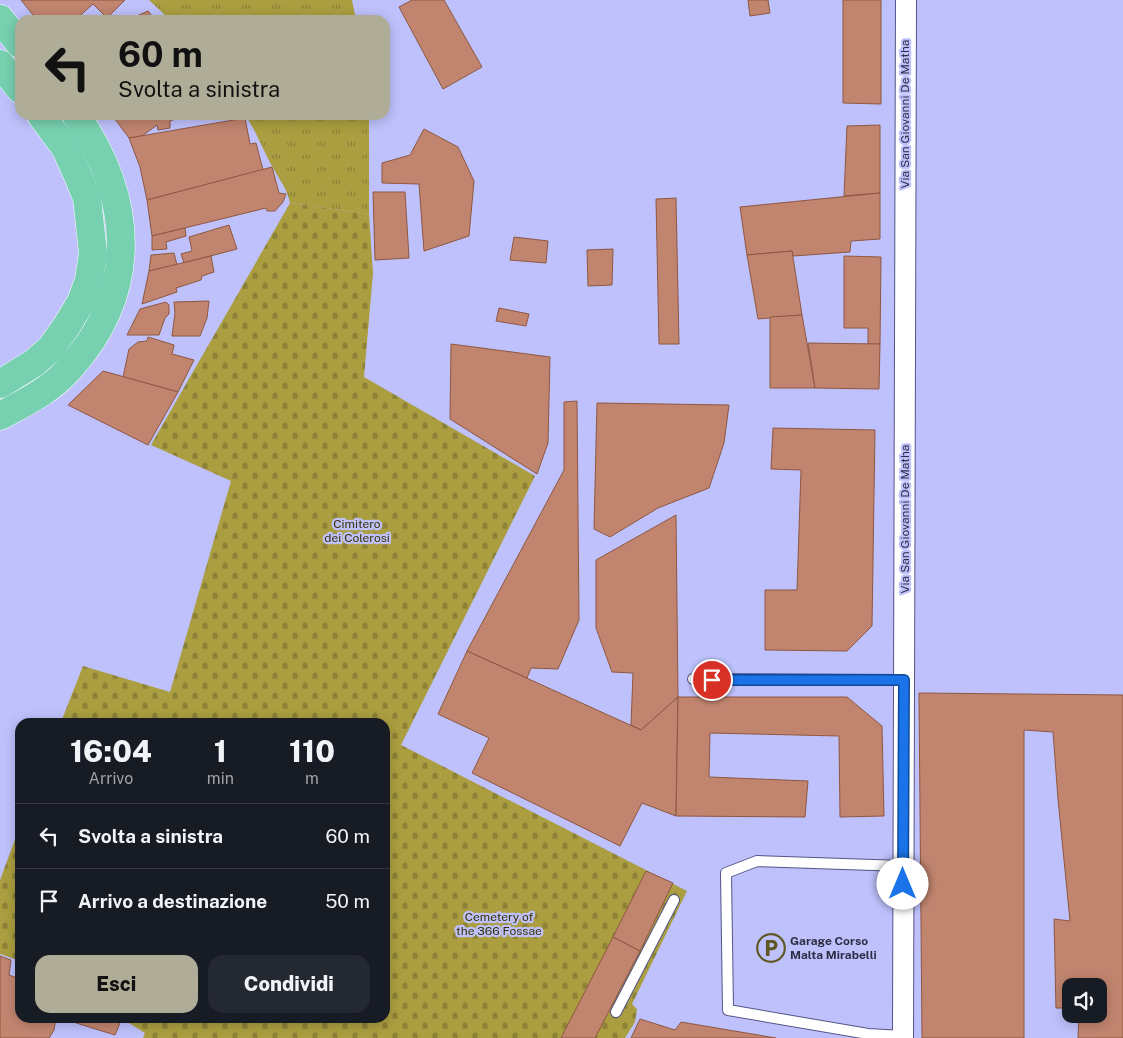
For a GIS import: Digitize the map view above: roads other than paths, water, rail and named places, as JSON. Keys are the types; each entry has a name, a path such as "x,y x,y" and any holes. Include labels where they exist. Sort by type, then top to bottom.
{"main road":[{"path":"0,19 15,38"},
{"path":"0,64 15,83"},
{"path":"0,384 34,363 51,348 81,302 91,271 93,253 87,198 66,150 44,120"},
{"path":"0,416 47,388 69,370 107,314 117,285 121,246 120,222 115,192 90,134 80,120"}],"street":[{"name":"Via San Giovanni De Matha","path":"903,1037 906,0"}],"lane":[{"path":"692,680 904,680"},
{"path":"903,866 757,862 726,873 728,1010 868,1034 903,1037"},
{"path":"616,1012 674,900"}],"place":[{"name":"Garage Corso Malta Mirabelli","path":"771,948"}],"park label":[{"name":"Cimitero dei Colerosi","path":"357,531"},
{"name":"Cemetery of the 366 Fossae","path":"499,924"}]}
